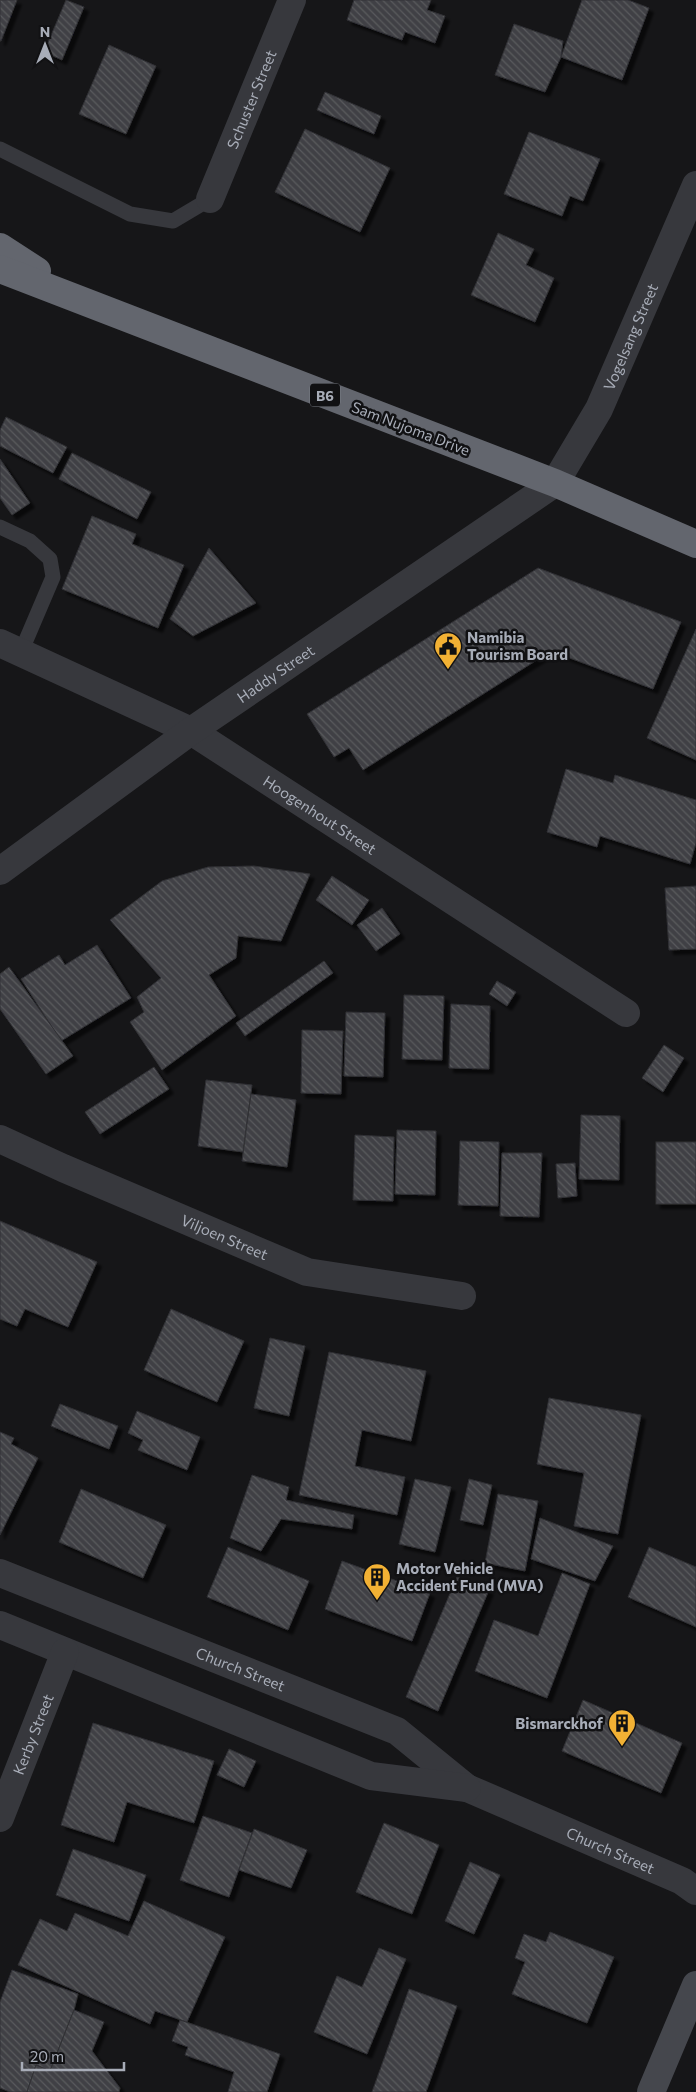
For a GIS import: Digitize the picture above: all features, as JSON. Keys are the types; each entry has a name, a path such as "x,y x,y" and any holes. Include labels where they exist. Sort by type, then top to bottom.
{"highway":[{"name":"Sam Nujoma Drive","path":"0,247 94,307"},
{"name":"Sam Nujoma Drive","path":"0,269 94,307 555,483 696,544"}],"street":[{"name":"Schuster Street","path":"210,198 292,0"},
{"name":"Vogelsang Street","path":"555,483 599,409 696,185"},
{"name":"Haddy Street","path":"0,871 191,731 555,483"},
{"name":"Hoogenhout Street","path":"10,648 191,731 626,1013"},
{"name":"Viljoen Street","path":"0,1139 63,1168 307,1272 462,1296"},
{"name":"Church Street","path":"0,1573 397,1731 468,1788 682,1881 696,1891"},
{"name":"Church Street","path":"0,1624 371,1776 468,1788"},
{"name":"Kerby Street","path":"0,1818 66,1652"},
{"path":"651,2092 696,1985"}],"lane":[{"path":"0,149 130,214 173,221 210,198"},
{"path":"0,527 30,541 50,558 53,577 10,648"}],"building":[{"path":"0,0 17,0 1,41 0,41"},
{"path":"66,0 84,7 62,60 44,52"},
{"path":"354,0 431,0 427,10 445,16 435,43 405,32 402,40 347,20"},
{"path":"582,0 628,0 649,8 622,80 561,57"},
{"path":"514,24 563,41 561,57 545,92 495,75"},
{"path":"109,45 156,66 126,134 79,114"},
{"path":"325,92 381,116 374,134 317,110"},
{"path":"305,129 390,168 360,232 275,192"},
{"path":"529,132 600,159 583,201 570,196 562,216 504,194"},
{"path":"498,233 534,249 526,265 554,278 535,322 471,295"},
{"path":"6,417 67,447 53,473 0,446 0,430"},
{"path":"72,453 151,492 137,519 59,479"},
{"path":"0,459 30,503 12,515 0,498"},
{"path":"92,516 136,534 132,544 184,565 158,628 62,589"},
{"path":"209,548 256,603 193,636 170,619"},
{"name":"Namibia Tourism Board","path":"538,568 681,622 653,689 551,651 363,770 349,748 334,757 307,714"},
{"path":"696,629 696,760 647,738"},
{"path":"566,769 613,783 615,775 696,800 696,843 690,864 600,836 597,847 547,832"},
{"path":"254,866 310,874 281,941 238,936 236,958 209,975 236,1016 162,1070 130,1022 144,1012 137,997 161,978 110,920 162,881 208,867"},
{"path":"332,876 369,900 352,925 316,900"},
{"path":"696,886 696,949 669,950 665,888"},
{"path":"382,908 400,934 376,951 357,925"},
{"path":"97,945 131,998 61,1041 21,979 59,955 65,965"},
{"path":"324,961 333,973 245,1036 236,1023"},
{"path":"9,967 73,1056 46,1074 0,1009 0,974"},
{"path":"497,981 516,992 507,1006 489,994"},
{"path":"404,995 444,996 442,1060 402,1059"},
{"path":"451,1004 490,1006 489,1069 449,1068"},
{"path":"346,1012 385,1013 383,1077 344,1076"},
{"path":"302,1030 343,1031 341,1094 301,1093"},
{"path":"664,1045 684,1058 663,1092 642,1078"},
{"path":"154,1067 169,1089 100,1134 85,1112"},
{"path":"206,1080 252,1085 243,1152 198,1146"},
{"path":"251,1094 296,1100 287,1167 242,1161"},
{"path":"581,1115 620,1116 619,1180 579,1179"},
{"path":"397,1130 436,1131 435,1195 395,1194"},
{"path":"355,1135 394,1137 393,1201 353,1200"},
{"path":"460,1141 499,1142 498,1206 458,1205"},
{"path":"656,1142 696,1142 696,1204 656,1204"},
{"path":"502,1153 542,1153 539,1217 500,1216"},
{"path":"575,1163 577,1196 558,1198 556,1164"},
{"path":"0,1221 97,1262 68,1327 25,1309 17,1326 0,1319"},
{"path":"171,1309 244,1341 217,1402 144,1370"},
{"path":"270,1338 305,1346 289,1416 254,1408"},
{"path":"329,1352 426,1371 411,1441 362,1430 355,1466 405,1477 397,1515 299,1495"},
{"path":"549,1398 641,1415 618,1534 574,1526 584,1473 537,1464"},
{"path":"60,1404 118,1426 109,1449 51,1426"},
{"path":"137,1411 200,1437 187,1470 138,1450 143,1440 128,1433"},
{"path":"0,1432 14,1438 11,1444 38,1458 0,1535"},
{"path":"252,1475 289,1487 286,1500 354,1515 352,1529 281,1519 261,1551 230,1538"},
{"path":"415,1479 451,1487 435,1552 399,1544"},
{"path":"469,1479 492,1485 483,1525 460,1520"},
{"path":"81,1489 166,1525 143,1578 59,1542"},
{"path":"498,1494 538,1501 525,1571 485,1563"},
{"path":"540,1518 613,1546 595,1581 531,1559"},
{"path":"228,1547 309,1581 288,1630 207,1597"},
{"path":"649,1547 696,1567 696,1627 628,1597"},
{"name":"Motor Vehicle Accident Fund (MVA)","path":"342,1561 430,1593 412,1641 325,1609"},
{"path":"562,1573 590,1584 547,1698 475,1671 494,1620 538,1636"},
{"path":"457,1577 489,1590 438,1711 406,1697"},
{"name":"Bismarckhof","path":"583,1700 682,1743 661,1793 562,1751"},
{"path":"93,1723 214,1761 194,1823 127,1802 114,1842 61,1825"},
{"path":"229,1749 256,1761 244,1787 217,1775"},
{"path":"203,1816 252,1833 229,1897 180,1880"},
{"path":"384,1823 439,1845 412,1914 356,1892"},
{"path":"254,1829 307,1850 291,1888 239,1870"},
{"path":"73,1849 146,1875 129,1921 56,1895"},
{"path":"470,1862 500,1875 474,1934 445,1921"},
{"path":"144,1901 225,1937 187,2022 155,2011 150,2024 18,1965 40,1919 67,1931 75,1913 128,1936"},
{"path":"550,1932 614,1957 587,2023 512,1994 525,1962 515,1958 524,1934 546,1942"},
{"path":"379,1948 406,1959 367,2054 314,2032 337,1976 362,1987"},
{"path":"12,1970 78,1994 74,2010 50,2071 36,2065 27,2092 10,2092 0,2088 0,2002"},
{"path":"409,1989 457,2006 426,2092 372,2092"},
{"path":"74,2010 104,2022 92,2051 120,2088 119,2092 27,2092 36,2065 50,2071"},
{"path":"180,2020 280,2054 267,2092 228,2092 234,2072 185,2055 188,2047 172,2041"}],"place":[{"name":"Namibia Tourism Board","path":"448,670"},
{"name":"Motor Vehicle Accident Fund (MVA)","path":"377,1601"},
{"name":"Bismarckhof","path":"622,1747"}]}
